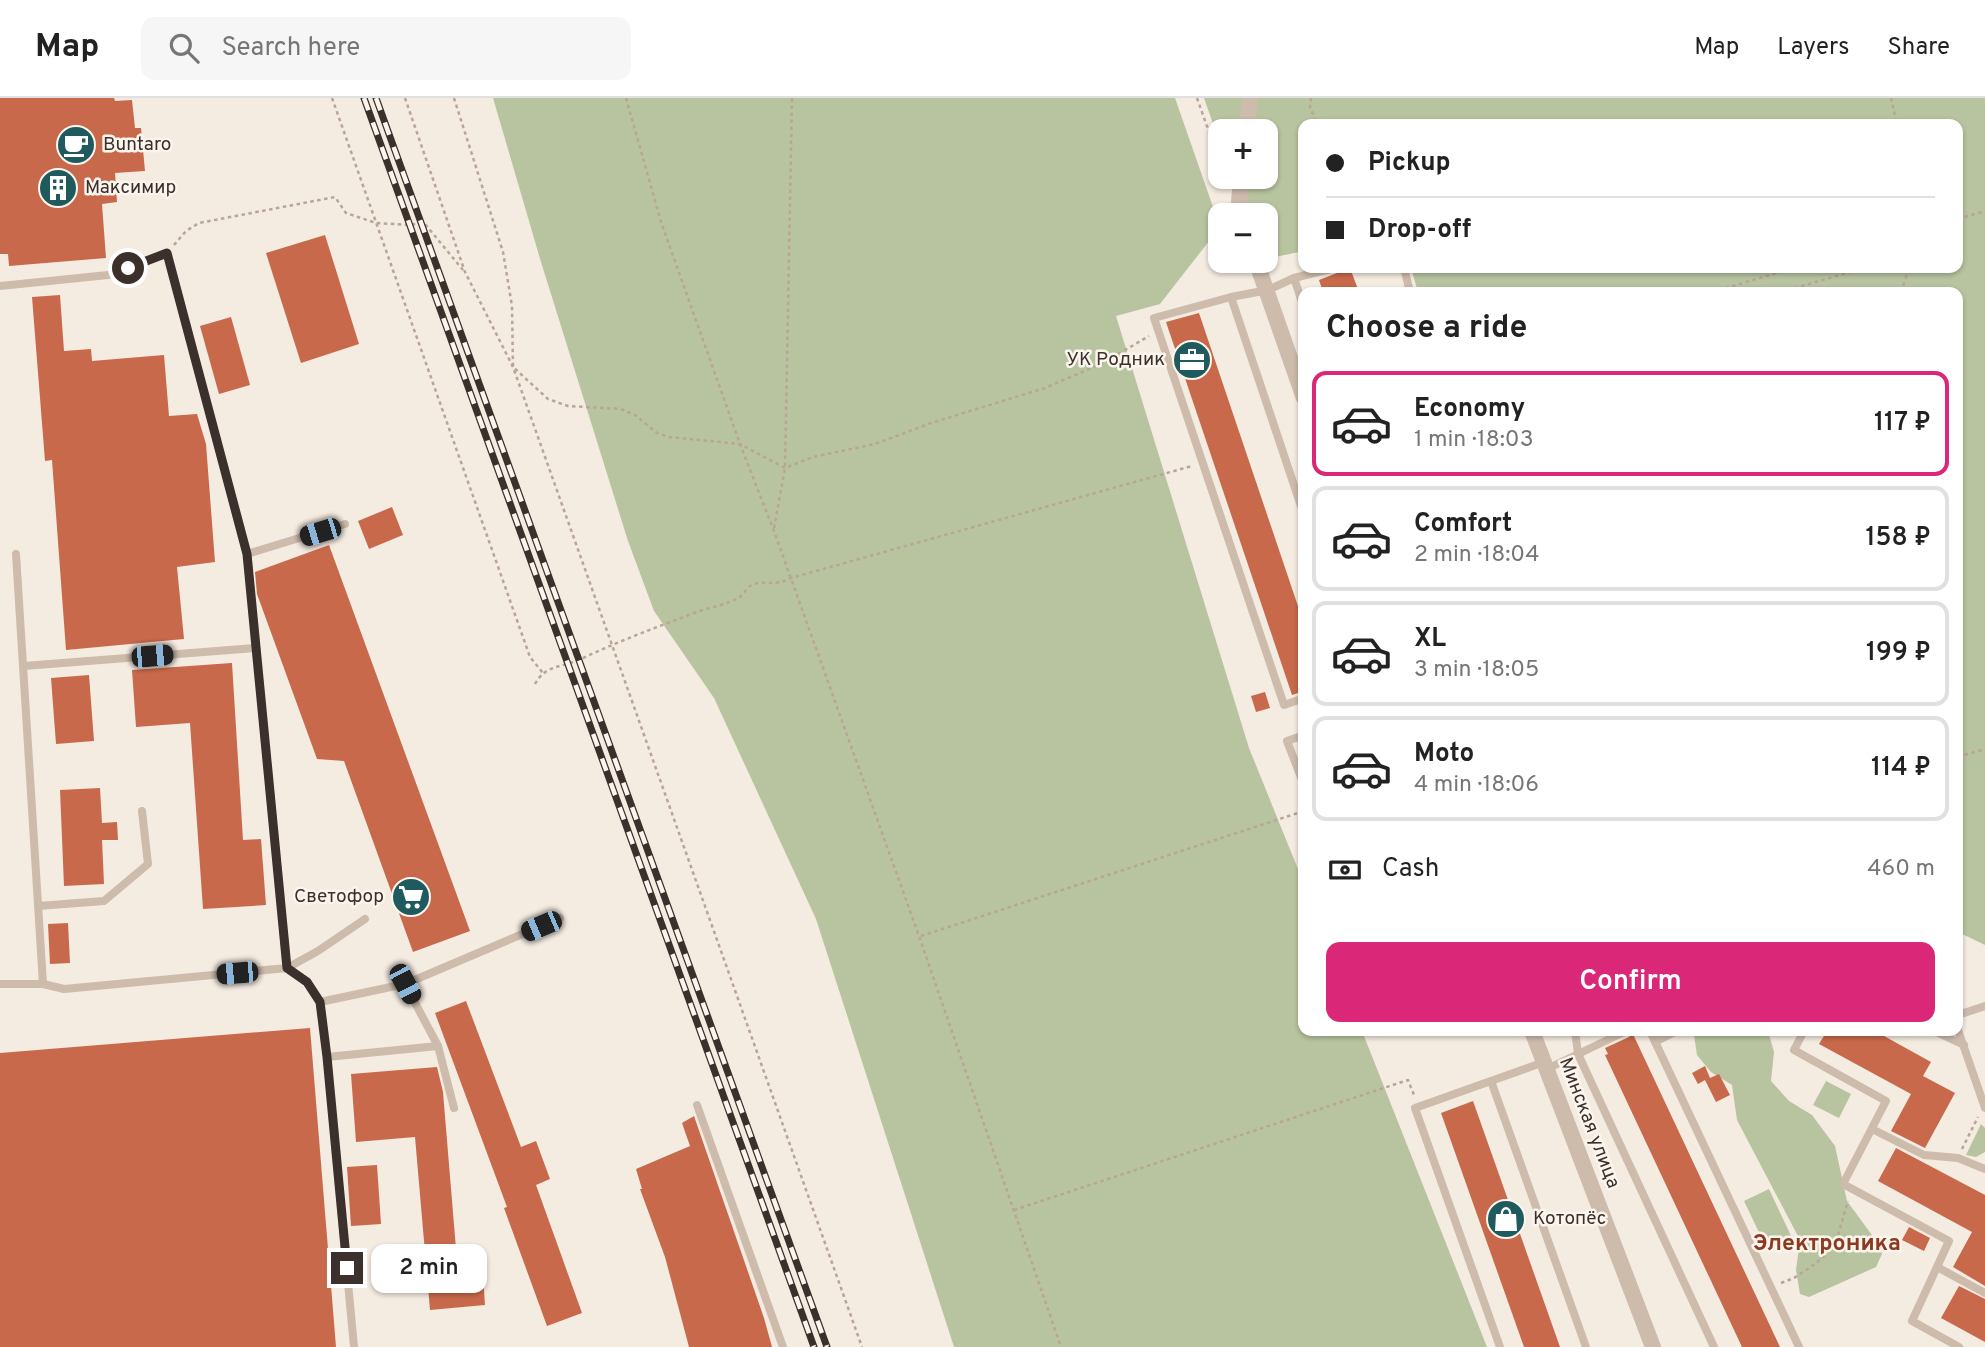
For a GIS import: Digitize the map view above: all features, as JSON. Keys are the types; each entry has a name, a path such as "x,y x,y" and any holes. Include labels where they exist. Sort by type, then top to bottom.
{"street":[{"path":"1247,119 1250,98"},
{"path":"1261,273 1298,380"},
{"name":"Минская улица","path":"1534,1036 1653,1347"}],"lane":[{"path":"0,286 108,275 167,253 247,554 287,968 307,982 320,1002 354,1347"},
{"path":"1298,700 1284,705 1154,318 1268,290 1294,278 1314,273"},
{"path":"1294,278 1298,290"},
{"path":"1231,297 1298,497"},
{"path":"247,554 345,524"},
{"path":"16,554 43,984"},
{"path":"24,666 255,648"},
{"path":"1298,737 1287,741 1298,769"},
{"path":"38,906 104,901 148,864 142,811"},
{"path":"320,1002 405,984 560,918"},
{"path":"0,985 43,984 64,989 287,968 365,919"},
{"path":"405,984 438,1046 454,1108"},
{"path":"1963,1013 1985,1006"},
{"path":"1576,1036 1578,1054 1714,1347"},
{"path":"1500,1347 1415,1108 1578,1054 1616,1036"},
{"path":"1653,1036 1799,1347"},
{"path":"1656,1042 1667,1036"},
{"path":"1801,1036 1794,1050 1886,1101 1843,1184 1949,1241 1912,1321 1959,1347"},
{"path":"1945,1036 1964,1045"},
{"path":"1960,1036 1984,1104"},
{"path":"327,1057 438,1046"},
{"path":"1491,1081 1586,1347"},
{"path":"697,1105 783,1347"},
{"path":"1872,1129 1924,1155 1958,1158 1985,1169"},
{"path":"1937,1267 1985,1293"}],"path":[{"path":"332,98 530,657 543,673"},
{"path":"405,98 465,272 513,367 862,1347"},
{"path":"454,98 503,251 512,306 513,367 548,399 568,406 621,409 635,415 657,433 669,437 740,444 785,468 813,457 875,444 931,423 1045,388 1103,363 1159,331"},
{"path":"626,98 661,222 919,936 1061,1347"},
{"path":"774,531 785,468 792,98"},
{"path":"1197,98 1208,129"},
{"path":"1311,98 1310,107 1315,119"},
{"path":"1891,98 1897,119"},
{"path":"167,253 186,231 199,223 335,197 346,213 376,223 425,224 465,272"},
{"path":"1963,218 1985,211"},
{"path":"1729,287 1777,273"},
{"path":"1798,287 1847,273"},
{"path":"535,684 547,669 568,665 611,645 737,598 755,584 779,584 791,578 1203,463"},
{"path":"1963,756 1985,749"},
{"path":"919,936 1298,813"},
{"path":"1014,1210 1408,1080 1418,1107"},
{"path":"1958,1158 1984,1104"},
{"path":"1771,1289 1812,1266 1836,1242 1848,1202 1843,1184"}],"green space":[{"path":"493,98 1175,98 1212,203 1208,203 1208,242 1160,304 1116,316 1249,748 1298,869 1298,1036 1364,1036 1487,1347 954,1347 816,919 714,698 654,611 628,541"},
{"path":"1204,98 1985,98 1985,945 1963,934 1963,287 1417,287 1412,273 1963,273 1963,119 1298,119 1298,252 1278,256 1278,203 1241,203 1235,189 1278,189 1278,119 1211,119"},
{"path":"1694,1036 1769,1036 1774,1052 1771,1081 1789,1101 1812,1115 1835,1146 1847,1201 1877,1242 1882,1254 1876,1267 1809,1297 1800,1294 1796,1270 1800,1240 1737,1120 1732,1085 1711,1072 1697,1055"},
{"path":"1826,1081 1851,1094 1839,1118 1813,1105"},
{"path":"1981,1124 1985,1128 1985,1152 1976,1157 1966,1155"},
{"path":"1769,1189 1792,1238 1767,1249 1744,1201"}],"building":[{"name":"Максимир","path":"0,98 132,100 135,128 141,128 145,171 115,173 117,202 102,204 106,258 9,266 8,254 0,254"},
{"path":"325,235 359,344 301,363 266,253"},
{"path":"1337,273 1352,273 1357,287 1321,287 1319,280"},
{"path":"60,295 64,351 91,349 92,361 164,355 169,416 197,414 206,444 215,562 177,567 184,639 66,650 52,460 45,461 32,297"},
{"path":"1199,313 1298,606 1298,693 1292,695 1166,322"},
{"path":"231,317 250,385 219,394 200,326"},
{"path":"392,507 403,535 369,549 358,521"},
{"path":"329,545 470,931 413,952 344,761 317,759 257,594 255,572"},
{"path":"232,663 243,840 261,839 266,905 203,909 190,723 136,727 132,670"},
{"path":"89,675 94,741 56,744 51,678"},
{"path":"1265,692 1270,708 1256,712 1251,696"},
{"path":"100,788 102,823 117,822 118,840 102,840 104,884 64,886 60,790"},
{"path":"68,923 70,963 50,964 48,924"},
{"path":"466,1001 521,1147 536,1141 550,1179 536,1185 582,1313 547,1326 504,1208 507,1207 435,1013"},
{"path":"310,1028 336,1347 0,1347 0,1053"},
{"path":"1634,1036 1780,1347 1742,1347 1605,1055 1608,1054 1605,1048"},
{"path":"1824,1036 1884,1036 1931,1062 1923,1076 1955,1093 1925,1148 1891,1131 1911,1094 1819,1044"},
{"path":"1705,1066 1710,1078 1719,1074 1730,1095 1716,1102 1705,1080 1698,1084 1692,1073"},
{"path":"437,1067 443,1092 456,1249 481,1247 485,1305 430,1310 415,1137 356,1142 351,1074"},
{"path":"1473,1101 1560,1347 1524,1347 1441,1113"},
{"path":"694,1116 772,1347 689,1347 665,1257 640,1189 636,1169 690,1146 682,1123"},
{"path":"1896,1148 1985,1195 1985,1286 1953,1267 1972,1232 1878,1181"},
{"path":"377,1165 381,1224 351,1226 347,1167"},
{"path":"1909,1227 1930,1238 1924,1251 1902,1240"},
{"path":"1959,1286 1985,1299 1985,1342 1941,1318"}],"railway":[{"path":"364,98 814,1347"},
{"path":"376,98 827,1347"}],"place":[{"name":"Buntaro","path":"76,145"},
{"name":"Максимир","path":"58,188"},
{"name":"УК Родник","path":"1192,360"},
{"name":"Светофор","path":"411,897"},
{"name":"Котопёс","path":"1506,1219"}],"district":[{"name":"Электроника","path":"1827,1244"}],"route":[{"path":"128,268 167,253 247,554 287,968 307,982 320,1002 347,1268"}]}
